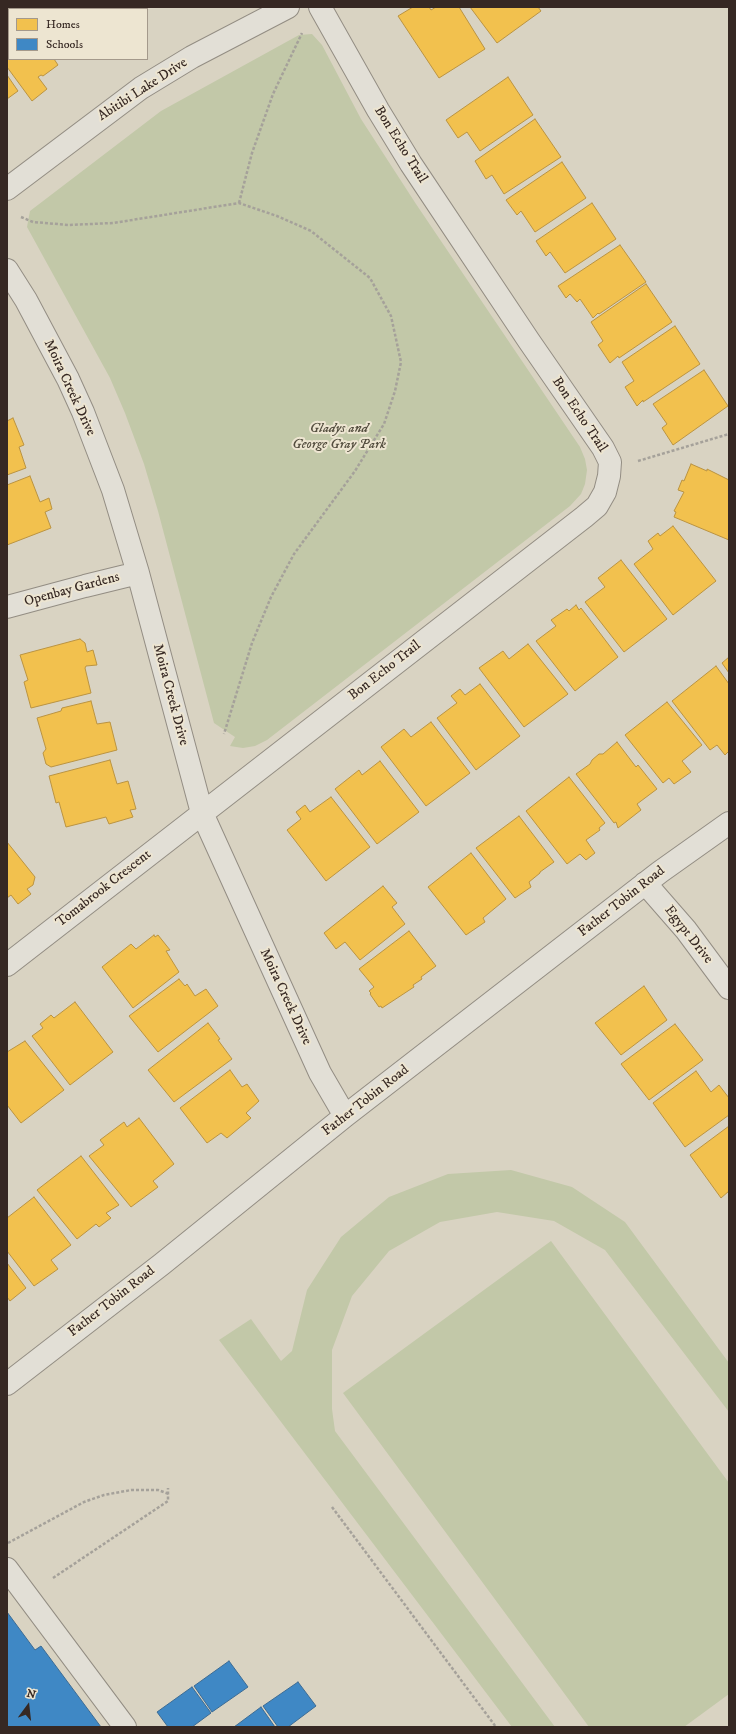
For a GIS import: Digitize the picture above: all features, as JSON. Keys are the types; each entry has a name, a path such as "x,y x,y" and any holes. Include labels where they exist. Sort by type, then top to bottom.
{"street":[{"name":"Abitibi Lake Drive","path":"7,189 141,88 192,57 288,7"},
{"name":"Bon Echo Trail","path":"202,813 584,517 597,506 605,492 609,476 610,462 603,448 411,164 378,110 320,7"},
{"name":"Moira Creek Drive","path":"7,270 26,300 83,412 113,490 138,573 202,813 320,1073 345,1116"},
{"name":"Openbay Gardens","path":"7,607 138,573"},
{"name":"Tomabrook Crescent","path":"7,965 202,813"},
{"name":"Father Tobin Road","path":"7,1384 169,1259 345,1116 645,883 729,823"},
{"name":"Egypt Drive","path":"645,883 686,930 729,988"},
{"path":"7,1569 124,1727"}],"path":[{"path":"239,203 252,154 273,94 302,33"},
{"path":"21,217 33,222 69,225 113,223 239,203 277,216 311,231 370,278 391,316 401,362 395,391 384,424 355,471 294,554 271,597 252,643 224,734"},
{"path":"638,461 729,434"},
{"path":"53,1578 154,1512 168,1501 168,1488"},
{"path":"7,1543 84,1502 104,1495 131,1490 158,1490 169,1494"},
{"path":"332,1507 496,1727"}],"green space":[{"name":"Gladys and George Gray Park","path":"312,34 322,45 361,119 416,204 580,447 585,459 587,470 585,484 581,494 570,506 267,740 255,746 243,748 230,746 235,737 214,723 158,511 144,464 125,413 110,378 27,227 30,211 161,111 299,35"},
{"path":"511,1170 572,1187 625,1222 729,1363 729,1412 605,1250 554,1221 497,1212 440,1222 389,1251 352,1296 332,1350 332,1409 335,1431 555,1727 512,1727 219,1340 251,1319 281,1361 292,1351 307,1290 341,1237 389,1197 448,1174"},
{"path":"551,1241 729,1483 729,1694 684,1727 589,1727 343,1393"}],"building: Homes":[{"path":"29,7 96,8 30,8"},
{"path":"106,7 149,7 147,8"},
{"path":"413,7 429,7 431,10 436,7 459,7 485,49 439,78 398,16"},
{"path":"470,7 538,7 541,11 497,43"},
{"path":"8,23 8,60 55,60 58,65 43,76 41,75 38,77 47,89 32,101 7,67"},
{"path":"7,75 18,91 7,99"},
{"path":"508,77 533,115 480,151 467,132 458,138 446,120"},
{"path":"535,119 561,157 504,194 492,175 486,179 475,161"},
{"path":"562,162 586,198 535,232 521,211 517,215 506,200"},
{"path":"592,203 616,239 565,273 550,252 546,256 536,241"},
{"path":"620,245 646,282 599,314 598,313 593,318 580,299 577,302 570,294 566,298 558,286"},
{"path":"646,284 672,322 619,358 618,356 610,363 598,345 603,341 591,322"},
{"path":"675,326 700,364 643,402 643,400 637,406 625,387 634,381 622,362"},
{"path":"704,370 728,406 673,445 662,428 667,424 653,404"},
{"path":"13,418 24,445 19,447 26,468 7,475 7,421"},
{"path":"691,464 707,471 707,469 729,480 729,540 674,517 676,512 674,511 684,492 678,490 682,480 684,481"},
{"path":"30,476 40,502 49,498 52,509 45,512 51,528 7,545 7,485"},
{"path":"673,526 716,581 673,615 634,564 653,549 648,541 658,533 660,536"},
{"path":"621,560 667,619 624,652 585,602 605,587 598,578"},
{"path":"576,605 579,610 581,608 618,657 575,691 536,641 556,626 551,620 567,609 569,611"},
{"path":"80,639 85,643 87,652 93,650 97,665 86,666 85,668 91,693 31,708 24,682 28,680 20,655"},
{"path":"528,644 568,694 524,727 479,668 503,651 509,659"},
{"path":"729,657 729,673 722,663"},
{"path":"716,666 729,684 729,751 725,755 717,745 710,750 672,701"},
{"path":"480,684 520,736 476,770 437,718 457,703 451,696 460,689 465,695"},
{"path":"91,701 97,724 110,722 117,750 51,767 46,764 43,753 46,749 37,718 61,711 62,708"},
{"path":"667,702 702,745 682,761 691,772 674,784 669,778 663,783 625,735"},
{"path":"431,722 470,773 426,806 381,747 404,729 411,737"},
{"path":"617,742 636,767 638,765 657,789 637,804 641,810 618,828 616,822 614,823 576,774 590,764 599,754 603,754"},
{"path":"110,760 117,784 128,781 136,809 130,810 133,817 109,824 106,817 66,827 59,802 56,803 49,776"},
{"path":"380,761 419,812 377,844 335,789 359,770 362,775"},
{"path":"569,777 605,823 599,828 600,830 586,840 595,853 586,860 580,854 567,864 526,811"},
{"path":"331,797 370,847 326,881 287,830 301,819 296,812 305,805 310,812"},
{"path":"519,816 554,862 529,882 531,887 515,898 476,848"},
{"path":"7,842 35,877 33,885 27,889 31,894 18,904 11,895 7,898"},
{"path":"471,853 506,899 483,918 485,922 466,935 428,887"},
{"path":"383,886 397,903 392,907 405,924 360,960 345,942 336,949 324,933"},
{"path":"409,931 436,966 421,977 422,979 413,985 414,987 382,1008 381,1006 379,1007 369,991 374,987 359,969"},
{"path":"154,935 155,937 158,935 170,950 166,951 179,972 133,1008 102,967 131,944 136,949"},
{"path":"179,979 185,986 187,984 195,996 206,989 218,1006 158,1052 129,1016"},
{"path":"644,986 667,1020 621,1055 595,1023"},
{"path":"75,1002 113,1052 70,1085 32,1036 43,1028 40,1024 51,1015 54,1018"},
{"path":"208,1023 232,1059 174,1102 148,1070"},
{"path":"675,1024 703,1060 649,1100 621,1064"},
{"path":"25,1041 64,1090 21,1123 7,1105 7,1052"},
{"path":"230,1070 242,1087 247,1084 259,1101 246,1113 251,1118 227,1138 221,1133 207,1143 180,1108"},
{"path":"696,1071 711,1092 719,1085 729,1098 729,1115 685,1147 653,1103"},
{"path":"139,1118 174,1164 153,1181 158,1187 131,1207 89,1156 104,1145 100,1140 124,1122 127,1127"},
{"path":"729,1126 729,1191 721,1198 690,1155"},
{"path":"81,1156 119,1205 106,1213 111,1218 99,1227 96,1224 77,1239 37,1190"},
{"path":"34,1197 71,1245 51,1260 58,1269 34,1286 7,1251 7,1218"},
{"path":"7,1263 26,1288 10,1301 7,1297"}],"building: Schools":[{"path":"7,1612 35,1650 41,1646 101,1727 7,1727"},
{"path":"229,1661 248,1687 212,1712 194,1686"},
{"path":"298,1682 316,1706 288,1727 278,1727 263,1706"},
{"path":"192,1687 211,1713 192,1727 168,1727 157,1712"},
{"path":"261,1707 275,1727 234,1727"}]}
